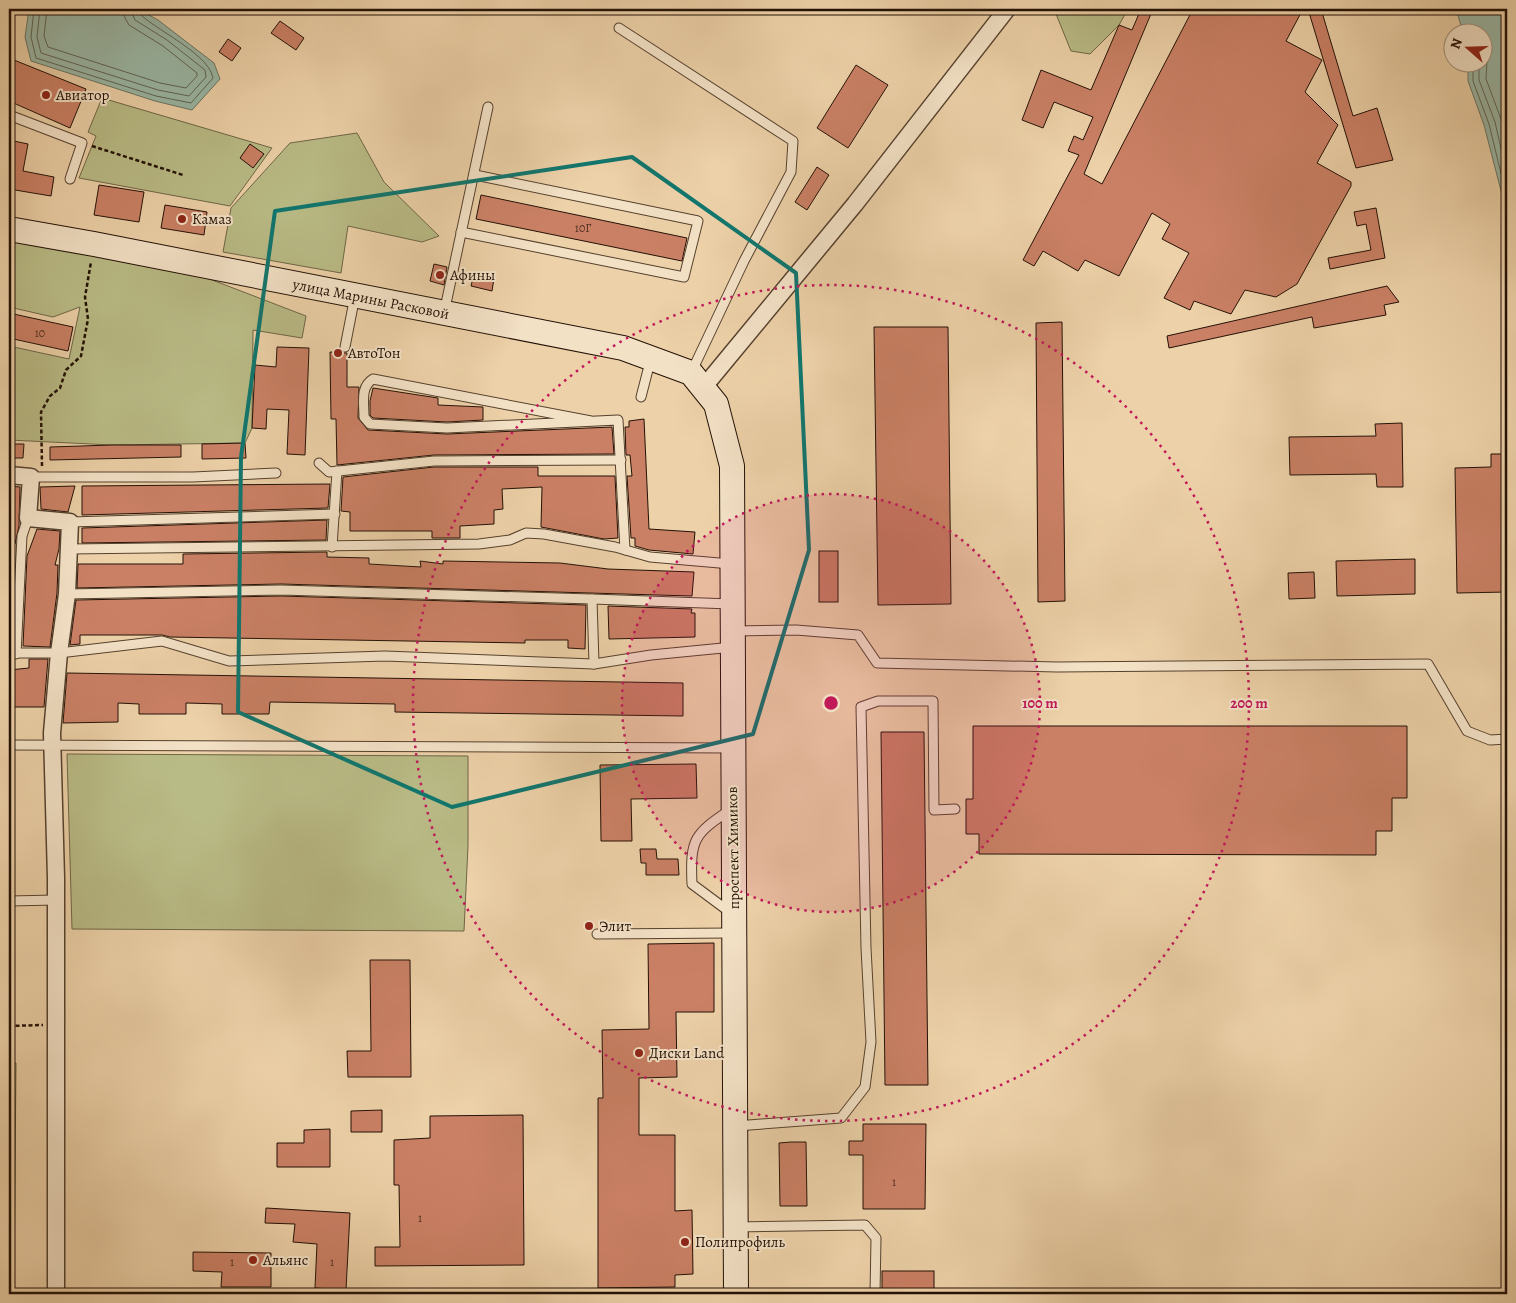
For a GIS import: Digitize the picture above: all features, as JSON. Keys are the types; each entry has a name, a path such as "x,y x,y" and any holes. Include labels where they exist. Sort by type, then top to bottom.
{"main road":[{"name":"улица Марины Расковой","path":"9,229 623,348 651,358 703,388"},
{"name":"проспект Химиков","path":"703,388 732,466 732,808 736,1294"}],"street":[{"path":"703,388 855,204 1008,9"},
{"path":"9,475 36,478 28,518 70,522 67,594 59,653 52,732 54,746 56,900 56,1294"}],"lane":[{"path":"619,28 792,141 791,172 736,277 703,388"},
{"path":"444,313 488,107"},
{"path":"9,115 82,143 70,179"},
{"path":"461,232 684,276 698,222 475,175"},
{"path":"345,347 355,296"},
{"path":"642,397 651,358"},
{"path":"591,421 374,380 368,383 364,389 364,417 370,424 448,428 618,420 625,550"},
{"path":"319,463 329,472 434,461 620,460"},
{"path":"332,547 336,514 337,471"},
{"path":"36,478 276,473"},
{"path":"70,522 336,514"},
{"path":"28,518 22,536 12,654 59,653 162,641 229,661 385,656 594,664 733,639 796,630 858,635 877,664 1057,666 1428,664 1467,731 1490,740 1507,739"},
{"path":"69,548 332,547 480,544 510,540 526,533 625,550 650,557 732,564"},
{"path":"67,594 281,590 592,598 733,604"},
{"path":"592,598 594,664"},
{"path":"736,1126 841,1118 865,1087 871,1042 866,948 861,707 878,701 933,702 934,810 955,809"},
{"path":"9,745 732,748"},
{"path":"732,808 704,828 694,842 691,866 692,884 734,924"},
{"path":"9,901 56,900"},
{"path":"598,934 734,924"},
{"path":"736,1227 865,1224 876,1238 875,1294"}],"path":[{"path":"82,143 183,175"},
{"path":"36,478 41,412 50,396 60,388 66,370 81,356 88,319 85,297 94,244"},
{"path":"9,1026 56,1025"}],"highlighted area":[{"path":"632,157 796,273 809,550 753,734 452,807 238,712 241,457 275,211"}],"green space":[{"path":"1054,9 1128,9 1119,25 1090,54 1071,51"},
{"path":"102,98 272,148 230,206 79,178 96,136 88,132"},
{"path":"357,133 384,182 439,236 422,242 348,226 341,273 223,252 231,208 290,143"},
{"path":"9,236 207,278 306,316 302,338 253,330 252,428 245,443 112,445 9,440 9,346 69,359 80,307 53,317 9,307"},
{"path":"67,754 468,756 468,846 464,931 72,929"},
{"path":"9,1063 16,1063 14,1286 9,1286"}],"water":[{"path":"29,9 138,9 158,20 214,63 220,79 192,110 155,101 31,61 25,37"},
{"path":"1456,9 1507,9 1507,214 1484,125 1468,81 1468,72 1494,72 1494,22 1460,22"}],"building":[{"path":"1141,9 1153,9 1084,174 1102,184 1193,9 1303,9 1286,41 1322,60 1305,92 1338,125 1317,163 1351,182 1351,186 1297,284 1276,297 1245,290 1231,314 1194,301 1190,310 1164,298 1189,253 1162,239 1170,224 1152,213 1119,276 1085,260 1078,271 1043,251 1034,266 1023,260 1079,155 1068,151 1074,136 1083,140 1093,117 1054,102 1043,128 1022,120 1041,70 1091,90 1119,25 1132,30"},
{"path":"1308,9 1321,9 1353,116 1377,108 1393,160 1356,168"},
{"path":"280,21 304,38 296,50 271,33"},
{"path":"228,39 241,48 232,61 219,52"},
{"name":"Авиатор","path":"9,58 86,89 70,128 9,101"},
{"path":"856,65 888,85 848,148 817,128"},
{"path":"9,140 28,144 23,171 54,177 51,196 9,189"},
{"path":"250,144 264,154 253,168 240,158"},
{"path":"817,167 829,175 807,210 795,202"},
{"path":"99,185 144,192 139,222 94,215"},
{"path":"481,195 687,238 682,261 476,219"},
{"path":"165,205 207,212 204,235 161,228"},
{"path":"1376,208 1385,258 1330,269 1328,258 1371,250 1366,224 1357,226 1354,212"},
{"name":"Афины","path":"434,264 447,267 444,285 430,281"},
{"path":"474,274 494,278 492,291 471,286"},
{"path":"1387,286 1399,302 1384,305 1386,315 1314,328 1312,317 1169,348 1167,336"},
{"path":"9,313 73,327 68,351 9,338"},
{"path":"1062,322 1065,601 1038,602 1036,323"},
{"path":"874,327 948,327 951,604 878,605"},
{"path":"277,347 309,348 305,455 287,454 289,410 267,409 266,429 252,428 255,365 276,367"},
{"path":"330,352 347,353 347,387 359,387 358,418 368,430 447,434 612,427 614,454 434,455 337,465 336,419 331,419"},
{"path":"373,388 438,398 438,405 483,407 483,420 447,422 373,418 370,415 370,401"},
{"path":"644,419 649,529 695,532 693,554 649,550 635,546 635,538 631,538 627,476 632,476 630,455 626,455 625,427 629,427 629,421"},
{"path":"1402,423 1403,487 1377,487 1376,474 1290,475 1289,437 1376,436 1375,424"},
{"path":"245,443 246,458 202,459 202,444"},
{"path":"9,444 24,444 23,458 9,458"},
{"path":"181,445 181,457 50,460 50,447"},
{"path":"1491,454 1507,454 1507,592 1457,593 1455,468 1491,467"},
{"path":"434,467 538,467 538,476 615,476 618,538 604,539 541,527 542,487 502,489 503,509 494,510 494,524 460,526 460,538 432,538 432,531 350,531 350,512 341,511 343,477"},
{"path":"330,484 328,508 82,515 82,486"},
{"path":"9,486 20,487 19,526 15,544 9,544"},
{"path":"75,486 68,512 41,509 40,487"},
{"path":"327,520 326,540 82,543 82,528"},
{"path":"37,529 60,531 59,549 55,565 58,565 57,593 50,647 23,646 27,556"},
{"path":"819,551 838,551 838,602 819,602"},
{"path":"327,552 327,557 369,558 369,564 421,567 420,561 443,564 443,561 560,563 608,569 694,572 692,596 281,584 77,588 78,564 183,564 183,554"},
{"path":"1415,559 1415,594 1337,596 1336,561"},
{"path":"1314,572 1315,598 1289,599 1288,573"},
{"path":"9,588 13,589 10,645 9,645"},
{"path":"281,596 586,605 585,649 568,648 568,640 525,640 525,643 170,637 162,635 80,635 80,644 70,645 76,600"},
{"path":"608,606 692,609 691,613 695,613 695,637 609,639"},
{"path":"29,659 48,659 44,707 9,707 9,670 29,668"},
{"path":"67,673 683,683 683,716 395,712 395,704 270,702 269,714 222,714 222,704 186,703 186,714 139,714 139,704 118,703 118,722 63,723"},
{"path":"973,726 1407,726 1407,798 1392,798 1392,831 1376,831 1376,855 979,854 979,834 966,834 966,799 973,799"},
{"path":"881,732 924,732 928,1085 885,1085"},
{"path":"696,764 697,798 631,799 632,841 601,841 600,765"},
{"path":"640,849 656,849 657,859 678,859 679,875 646,875 646,863 641,863"},
{"path":"714,943 714,1012 676,1012 677,1077 639,1078 639,1135 675,1135 675,1211 692,1210 693,1274 675,1275 675,1287 598,1288 598,1098 603,1098 602,1030 649,1029 648,944"},
{"path":"370,960 410,960 411,1077 348,1077 347,1051 371,1051"},
{"path":"382,1110 382,1132 351,1132 351,1111"},
{"path":"523,1115 524,1265 375,1266 375,1247 400,1247 399,1185 394,1185 394,1140 430,1138 430,1116"},
{"path":"863,1124 926,1124 925,1209 863,1209 863,1155 849,1155 849,1141 863,1141"},
{"path":"330,1129 330,1167 277,1167 277,1143 304,1143 304,1130"},
{"path":"806,1142 807,1206 780,1206 779,1143"},
{"path":"266,1208 350,1213 346,1290 315,1288 317,1244 293,1242 295,1224 265,1223"},
{"path":"193,1252 271,1253 271,1287 221,1287 222,1272 193,1271"},
{"path":"882,1271 934,1271 934,1294 882,1294"}],"place":[{"name":"Авиатор","path":"46,95"},
{"name":"Камаз","path":"182,219"},
{"name":"Афины","path":"440,275"},
{"name":"АвтоТон","path":"338,353"},
{"name":"Элит","path":"589,926"},
{"name":"Диски Land","path":"639,1053"},
{"name":"Полипрофиль","path":"685,1242"},
{"name":"Альянс","path":"253,1260"}]}
